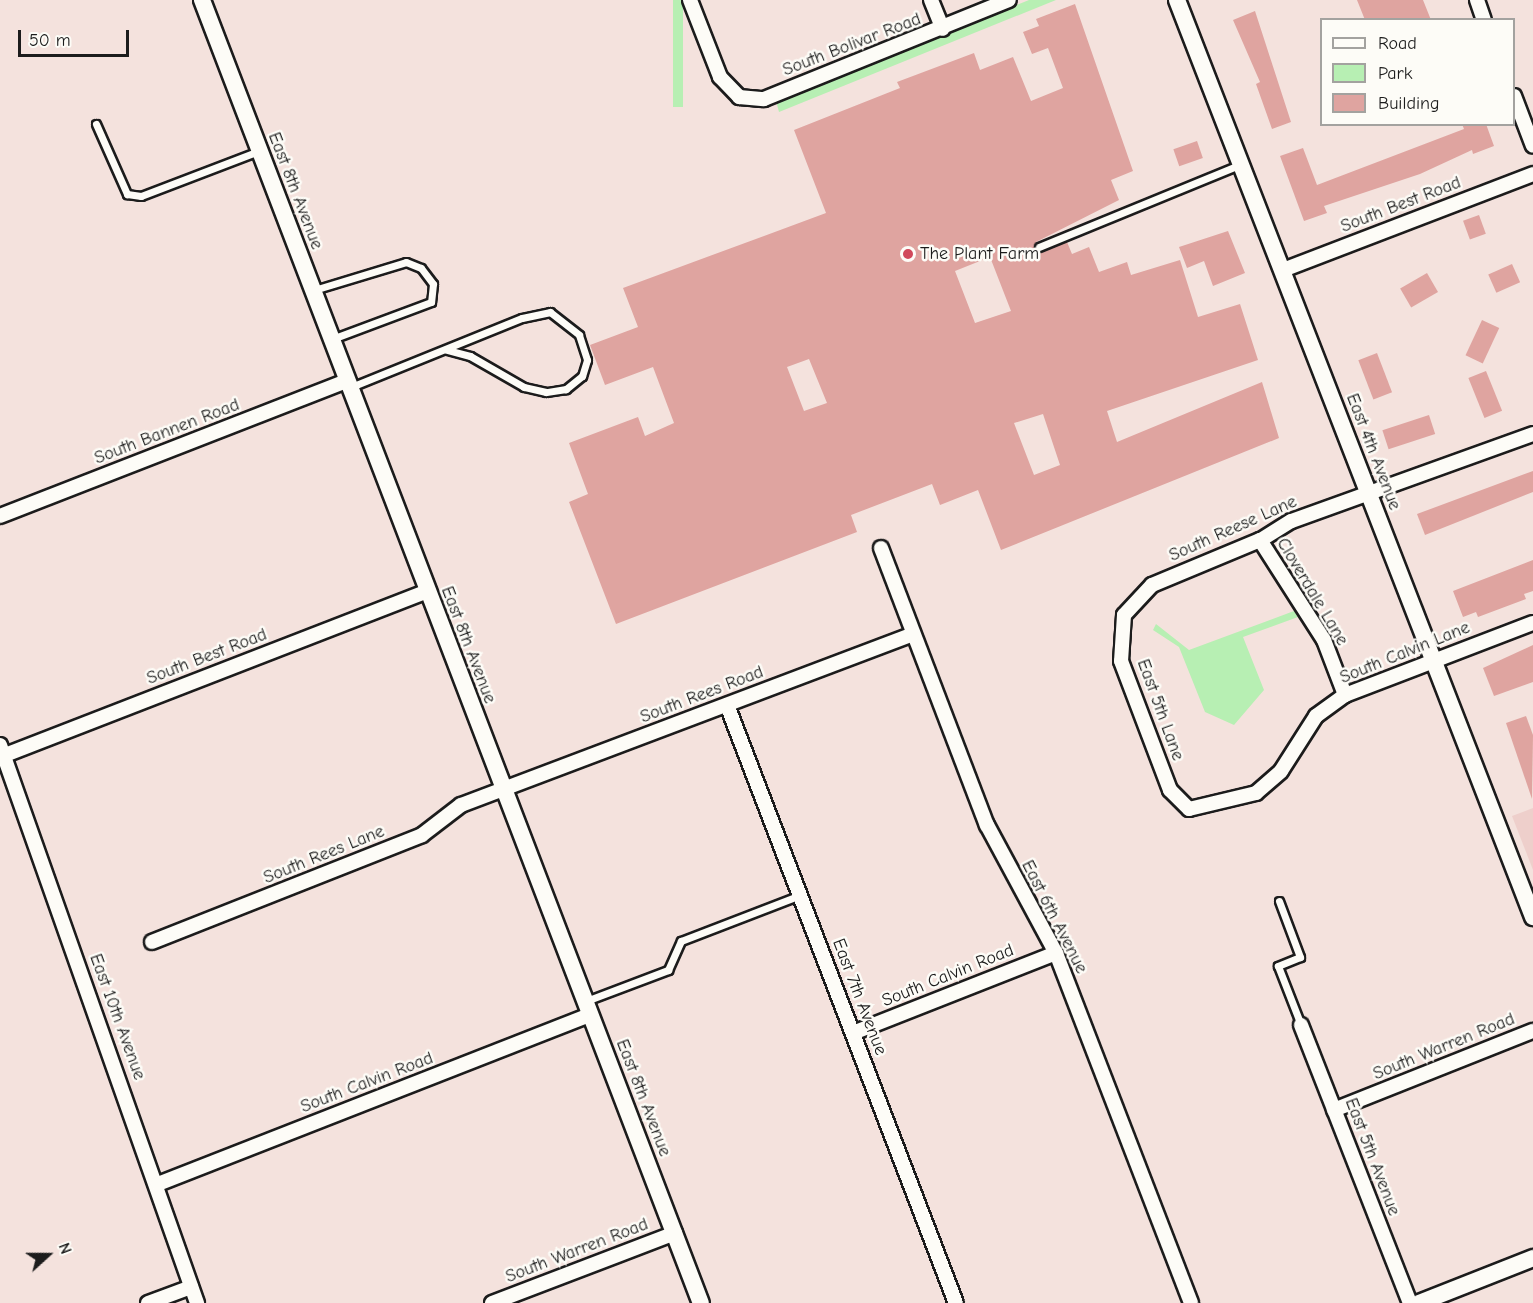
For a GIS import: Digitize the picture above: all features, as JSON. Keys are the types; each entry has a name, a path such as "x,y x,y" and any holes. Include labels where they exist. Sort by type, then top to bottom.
{"street":[{"name":"East 8th Avenue","path":"202,0 347,384 701,1303"},
{"name":"South Bolivar Road","path":"690,0 720,77 739,97 764,99 943,29 1009,0"},
{"path":"931,0 943,29"},
{"name":"East 4th Avenue","path":"1177,0 1533,917"},
{"path":"1477,0 1483,18"},
{"path":"1515,99 1533,146"},
{"name":"South Best Road","path":"1283,270 1533,174"},
{"name":"South Bannen Road","path":"0,516 347,384"},
{"name":"South Reese Lane","path":"1124,615 1152,585 1260,540 1291,521 1369,497 1533,434"},
{"name":"Cloverdale Lane","path":"1260,540 1324,640 1345,695"},
{"name":"East 6th Avenue","path":"881,548 987,825 1056,952 1191,1303"},
{"name":"South Best Road","path":"1,752 427,591"},
{"name":"East 5th Lane","path":"1124,615 1121,661 1170,790 1189,809"},
{"name":"South Calvin Lane","path":"1189,809 1256,793 1281,771 1316,716 1345,695 1533,623"},
{"name":"South Rees Road","path":"503,790 914,634"},
{"name":"East 7th Avenue","path":"727,705 956,1303"},
{"name":"East 10th Avenue","path":"1,752 158,1184 197,1303"},
{"name":"South Rees Lane","path":"152,942 423,835 461,805 503,790"},
{"name":"South Calvin Road","path":"853,1033 1056,952"},
{"name":"South Calvin Road","path":"158,1184 587,1008"},
{"name":"East 5th Avenue","path":"1301,1024 1410,1303"},
{"name":"South Warren Road","path":"1334,1110 1533,1031"},
{"name":"South Warren Road","path":"492,1303 675,1233"},
{"path":"1419,1303 1533,1258"},
{"path":"148,1303 191,1287"}],"lane":[{"path":"96,124 127,194 141,196 259,151"},
{"path":"1039,247 1241,164"},
{"path":"312,291 406,262 422,268 433,284 431,302 331,340"},
{"path":"347,384 447,350 522,318 550,312 579,335 587,360 582,376 566,389 546,392 524,387 470,356 447,350"},
{"path":"587,1008 668,970 681,941 800,895"},
{"path":"1279,901 1300,957 1278,966 1301,1024"}],"shaded area":[{"path":"1533,808 1533,870 1512,816"}],"green space":[{"path":"673,0 683,0 683,107 673,107"},
{"path":"1029,0 1056,0 779,112 776,101"},
{"path":"1294,611 1298,617 1243,637 1264,690 1234,725 1205,712 1179,647 1153,630 1156,624 1189,650"}],"building":[{"path":"1357,0 1423,0 1430,18 1364,18"},
{"name":"The Plant Farm","path":"1075,4 1133,171 1111,180 1119,200 1036,242 1034,250 1041,252 1067,242 1072,254 1089,247 1099,272 1127,262 1131,275 1180,260 1198,317 1240,304 1258,360 1107,411 1117,442 1262,382 1279,438 1001,550 978,490 940,505 932,484 851,515 857,532 616,624 569,502 588,494 569,443 638,417 645,436 674,423 653,367 605,385 590,345 638,327 623,288 826,213 794,130 900,88 897,82 974,53 980,70 1013,57 1031,101 1063,88 1048,48 1032,54 1023,32 1039,26 1036,19","holes":["990,257 1011,311 975,323 955,271","809,359 827,403 804,411 787,367","1043,414 1060,465 1034,475 1014,423"]},
{"path":"1255,11 1291,122 1272,129 1256,84 1260,82 1233,20"},
{"path":"1463,126 1487,126 1494,146 1473,154 1472,150 1420,174 1324,206 1327,213 1304,221 1280,156 1303,148 1317,185 1464,129"},
{"path":"1197,141 1203,158 1179,166 1173,149"},
{"path":"1479,215 1486,234 1470,240 1463,221"},
{"path":"1228,231 1245,273 1213,286 1204,261 1187,268 1179,247"},
{"path":"1512,264 1520,282 1496,293 1488,275"},
{"path":"1427,273 1438,292 1411,308 1400,288"},
{"path":"1482,320 1499,328 1483,363 1466,355"},
{"path":"1377,353 1392,392 1373,399 1358,360"},
{"path":"1486,371 1502,411 1484,418 1468,378"},
{"path":"1429,415 1435,434 1389,449 1382,430"},
{"path":"1533,471 1533,492 1425,535 1417,514"},
{"path":"1533,560 1533,591 1524,594 1526,599 1478,617 1476,612 1463,617 1453,591"},
{"path":"1533,645 1533,682 1494,696 1483,668"},
{"path":"1526,716 1533,735 1532,799 1506,723"}],"place":[{"name":"The Plant Farm","path":"908,254"}]}
